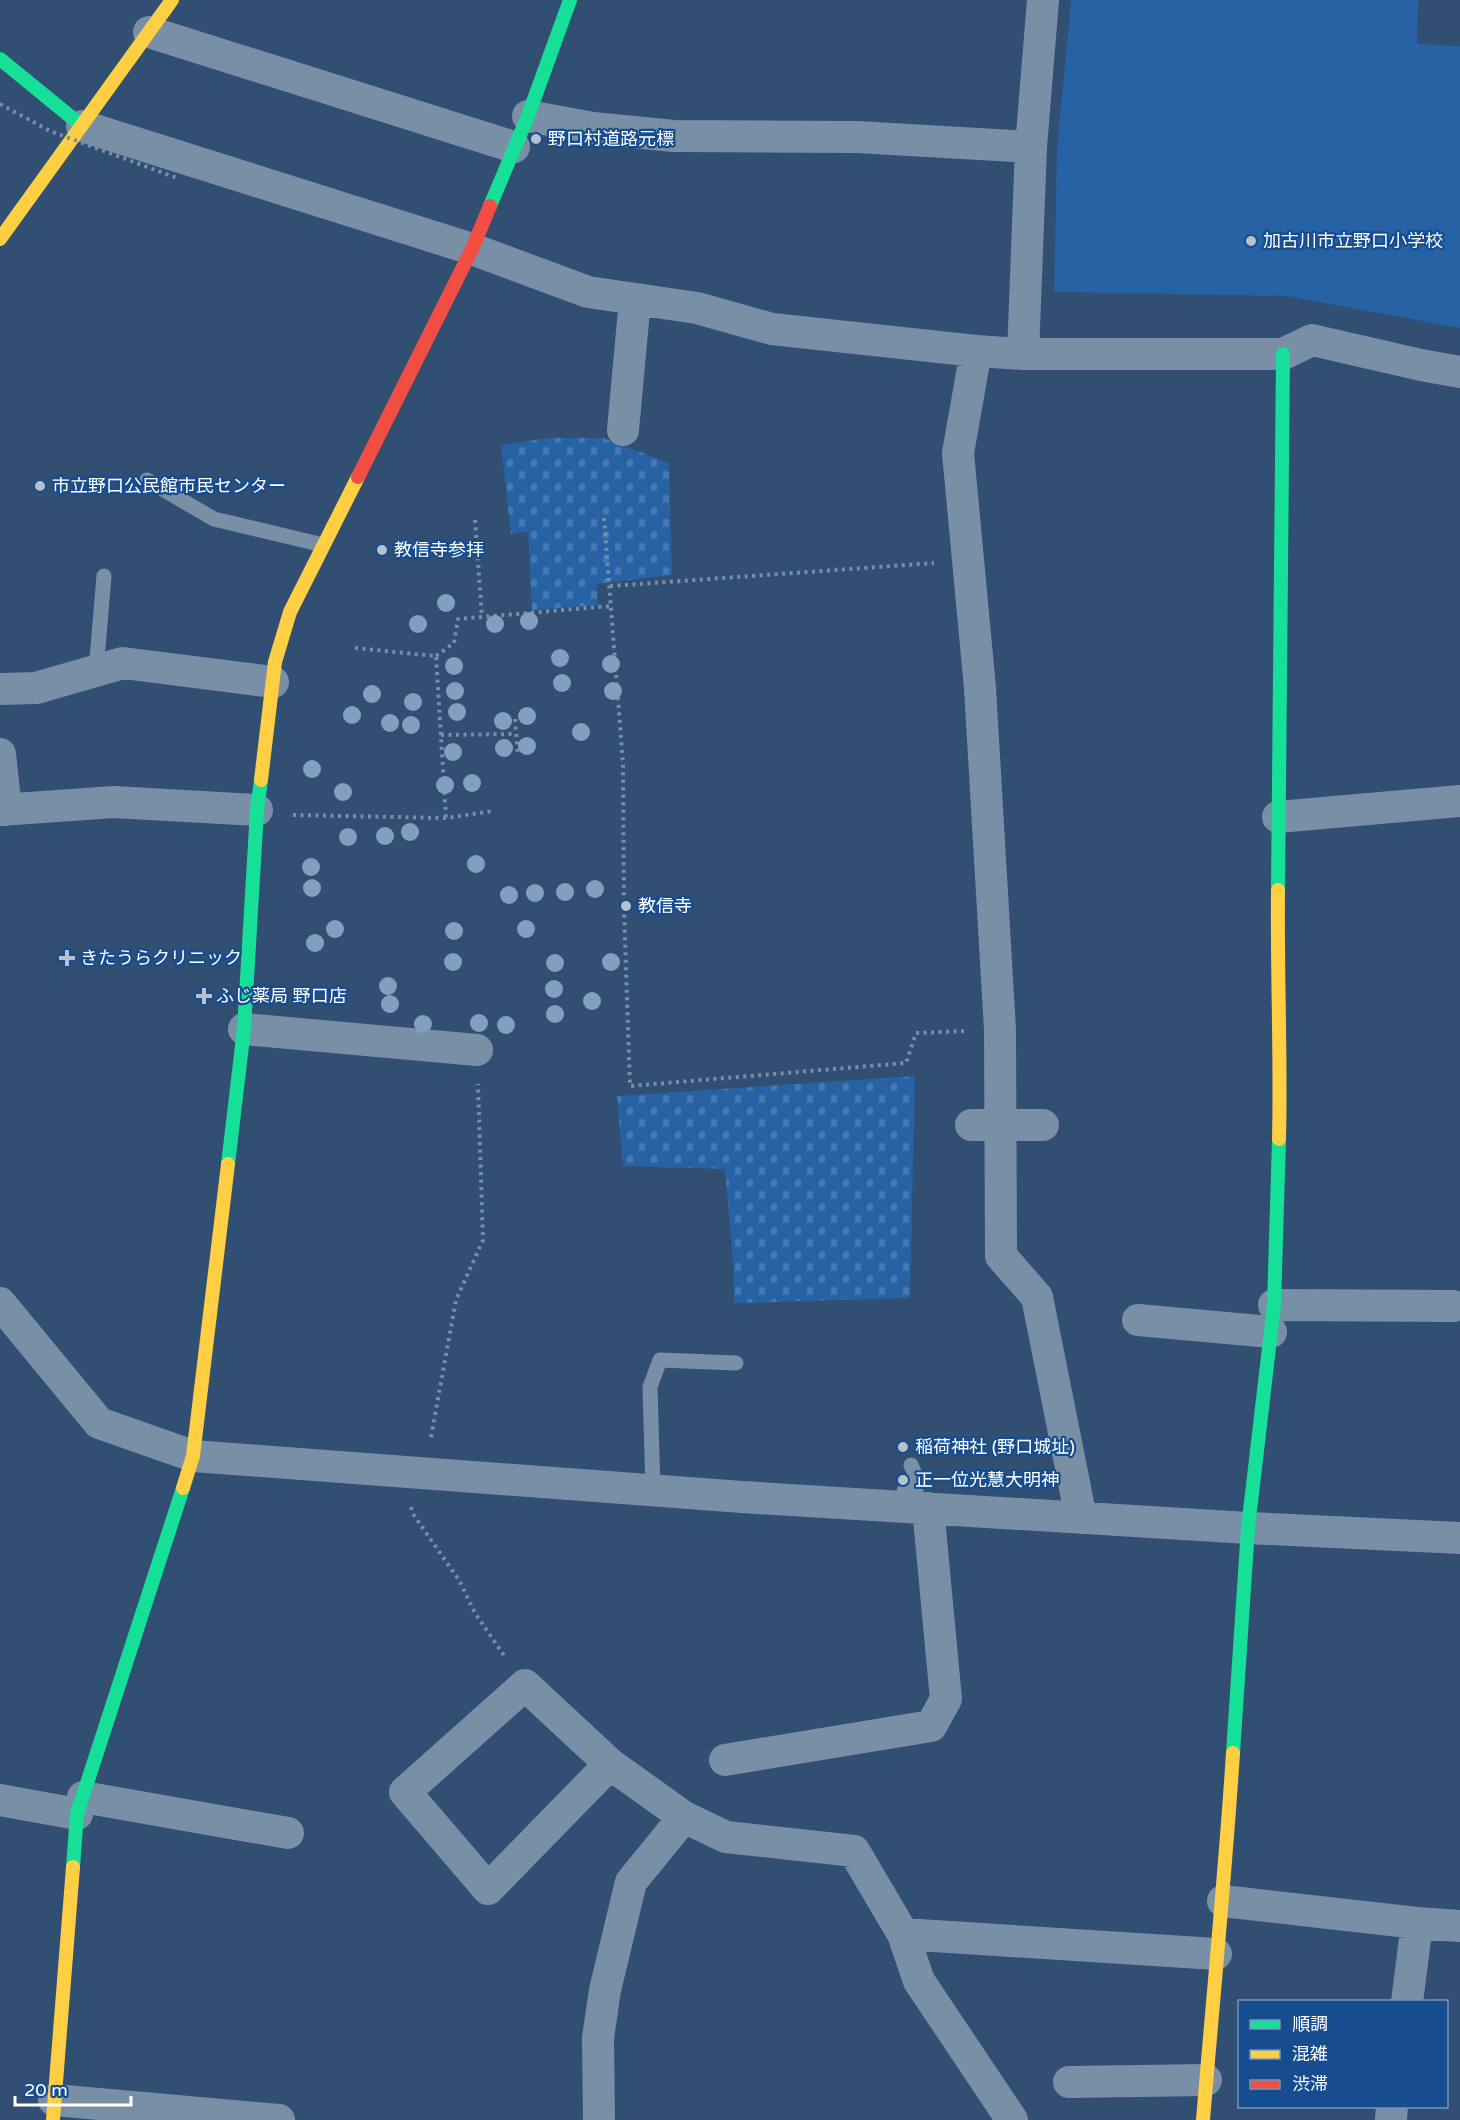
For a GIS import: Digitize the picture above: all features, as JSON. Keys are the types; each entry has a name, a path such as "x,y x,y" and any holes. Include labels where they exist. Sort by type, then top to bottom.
{"main road":[{"path":"0,239 172,0"},
{"path":"54,2110 80,1805 193,1455 244,1029 257,810 275,662 290,612 472,249 528,116 570,0"},
{"path":"0,59 82,126"},
{"path":"1203,2120 1216,1954 1224,1901 1248,1528 1273,1319 1280,1087 1277,960 1283,354"}],"street":[{"path":"1023,354 1031,147 1042,0"},
{"path":"149,32 514,147"},
{"path":"528,116 593,128 674,136 857,137 1031,147"},
{"path":"82,126 472,249 588,292 697,308 772,329 1023,354 1283,354 1312,340 1460,372"},
{"path":"623,430 635,299"},
{"path":"976,351 958,453 980,688 1000,1030 1001,1256 1037,1297 1081,1518"},
{"path":"0,689 36,688 123,663 273,682"},
{"path":"0,754 3,810 114,802 257,810"},
{"path":"1278,817 1460,801"},
{"path":"244,1029 477,1050"},
{"path":"971,1125 1042,1125"},
{"path":"0,1303 99,1423 193,1455 916,1508 1460,1538"},
{"path":"1138,1320 1273,1319 1453,1306"},
{"path":"725,1760 931,1726 946,1699 916,1508"},
{"path":"610,1764 488,1889 405,1792 525,1684 610,1764 684,1817 726,1837 854,1851 903,1934 919,1981 1012,2120"},
{"path":"0,1800 80,1805 288,1833"},
{"path":"599,2120 598,2038 604,1990 631,1882 684,1817"},
{"path":"1224,1901 1460,1926"},
{"path":"1407,2000 1417,1923"},
{"path":"903,1934 1216,1954"},
{"path":"1069,2082 1206,2080"},
{"path":"54,2110 279,2120"}],"lane":[{"path":"147,480 214,519 323,544"},
{"path":"96,670 104,576"},
{"path":"652,1490 650,1387 660,1360 736,1363"},
{"path":"911,1465 916,1491 904,1491 916,1508"}],"path":[{"path":"0,104 50,131 177,178"},
{"path":"604,518 623,764 624,910 630,1086 906,1062 916,1033 1000,1030"},
{"path":"475,519 482,617"},
{"path":"610,586 968,561"},
{"path":"355,648 435,656 454,643 458,619 611,606"},
{"path":"435,656 446,818"},
{"path":"515,719 518,755"},
{"path":"441,735 516,734"},
{"path":"292,815 446,818 493,811"},
{"path":"477,1050 483,1240 456,1300 413,1472 413,1514 459,1580 489,1635 525,1684"}],"green space":[{"name":"加古川市立野口小学校","path":"1071,0 1418,0 1417,44 1460,46 1460,328 1287,296 1054,292 1057,150"},
{"path":"548,438 603,438 669,463 672,575 597,584 598,605 532,610 528,532 511,534 501,445"},
{"path":"915,1076 910,1298 734,1303 734,1271 725,1169 623,1166 617,1096"}],"traffic: fast":[{"path":"490,206 528,116 570,0"},
{"path":"0,59 82,126"},
{"path":"1278,890 1283,354"},
{"path":"228,1164 244,1029 257,810 261,780"},
{"path":"1233,1753 1248,1528 1274,1305 1279,1139"},
{"path":"73,1867 77,1814 183,1488"}],"traffic: slow":[{"path":"0,239 172,0"},
{"path":"261,780 275,662 290,612 358,477"},
{"path":"1278,890 1279,1139"},
{"path":"183,1488 193,1456 228,1164"},
{"path":"1203,2120 1233,1753"},
{"path":"53,2120 73,1867"}],"traffic: jam":[{"path":"358,477 472,249 490,206"}],"place":[{"name":"野口村道路元標","path":"536,139"},
{"name":"加古川市立野口小学校","path":"1251,241"},
{"name":"市立野口公民館市民センター","path":"40,486"},
{"name":"教信寺参拝","path":"382,550"},
{"name":"教信寺","path":"626,906"},
{"name":"きたうらクリニック","path":"67,958"},
{"name":"ふじ薬局 野口店","path":"204,996"},
{"name":"稲荷神社 (野口城址)","path":"903,1447"},
{"name":"正一位光慧大明神","path":"903,1480"}]}
